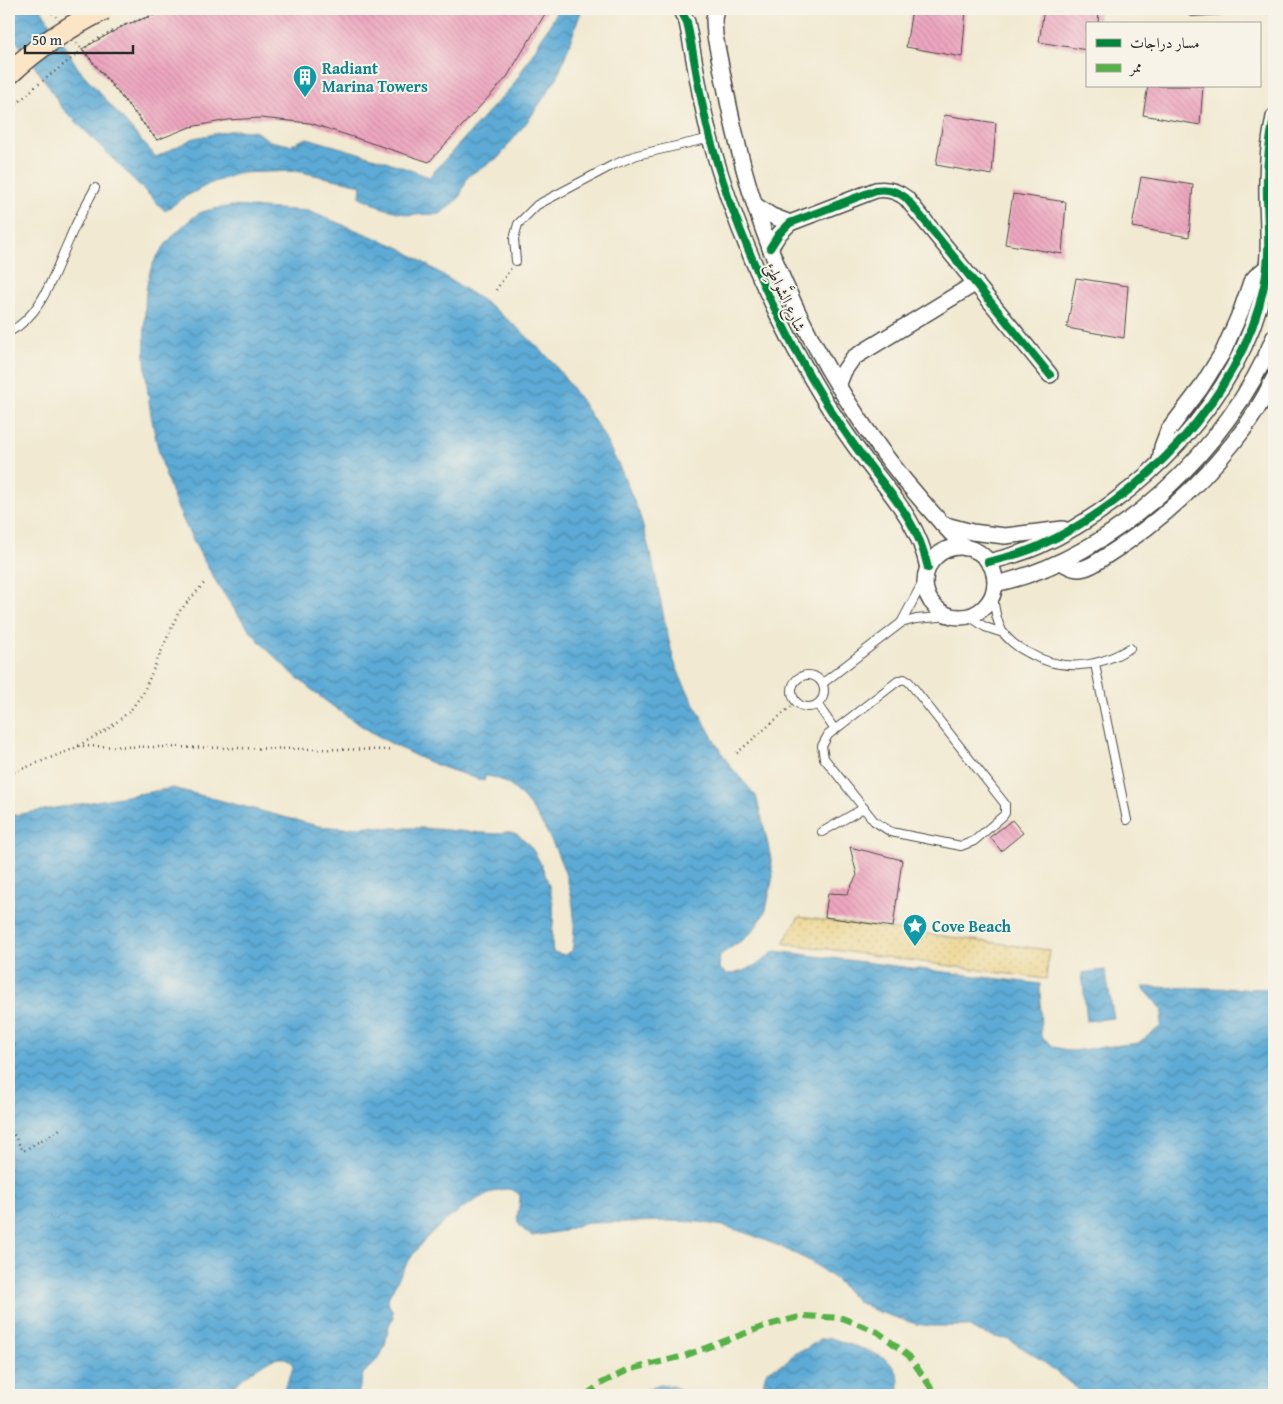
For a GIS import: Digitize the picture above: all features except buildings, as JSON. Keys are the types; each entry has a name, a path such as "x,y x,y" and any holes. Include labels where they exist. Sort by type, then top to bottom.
{"main road":[{"path":"9,74 18,65 80,21 104,9"}],"street":[{"name":"شارع الشَّواطِئ","path":"680,9 687,22 710,138 733,208 773,305 795,349 840,425 909,518 921,542 926,573"},
{"name":"شارع الشَّواطِئ","path":"716,9 714,19 715,36 735,132 755,205 770,248 799,314 838,386 886,457 940,523 966,548"},
{"path":"988,562 1036,547 1072,528 1115,500 1160,462 1162,447 1168,432 1212,371 1233,332 1251,282 1268,267 1268,154 1274,117"},
{"path":"755,205 772,216 790,224 876,190 895,191 906,198 1050,375"},
{"name":"شارع الشَّواطِئ","path":"770,248 779,234 790,224"},
{"path":"838,386 844,371 854,358 976,283"},
{"path":"994,589 1061,562 1130,518 1176,480 1200,456 1239,403 1268,353 1274,337"},
{"path":"819,353 836,358 854,358"},
{"path":"1061,562 1066,566 1079,569 1091,565 1134,537 1176,504 1233,443 1250,421 1274,378"},
{"path":"940,523 972,532 1005,536 1072,528"},
{"path":"966,548 975,551 988,562 994,576 994,589 983,608 968,616 951,616 940,611 931,602 926,590 926,573 940,554 948,549 966,548"}],"lane":[{"path":"1187,9 1192,12 1240,9"},
{"path":"1268,9 1274,10"},
{"path":"516,261 514,240 518,224 537,206 613,165 637,155 710,138"},
{"path":"9,332 36,307 58,268 68,240 95,188"},
{"path":"901,624 926,573"},
{"path":"994,589 996,614 1003,633"},
{"path":"823,683 901,624 916,619 951,616"},
{"path":"968,616 985,627 1003,633 1020,648 1050,663 1072,666 1095,664 1130,648"},
{"path":"1095,664 1127,820"},
{"path":"810,675 823,683 825,691 823,699 818,705 811,708 803,707 792,696 792,688 802,676 810,675"},
{"path":"907,680 1003,800 1006,808 1005,812 1000,820 970,843 962,846 890,832 879,826 824,758 822,752 824,740 835,730 898,682 907,680"},
{"path":"818,705 835,730"},
{"path":"822,832 864,808"}],"path":[{"path":"49,9 60,22"},
{"path":"9,111 35,87 94,41 124,25 171,9"},
{"path":"77,42 158,140"},
{"path":"496,290 516,261"},
{"path":"9,774 78,746 108,729 130,711 143,694 178,613 206,581"},
{"path":"737,753 796,702"},
{"path":"78,746 389,750"},
{"path":"9,1047 15,1044"},
{"path":"9,1126 23,1151 62,1128"}],"sand":[{"name":"Cove Beach","path":"799,917 1049,950 1046,979 783,943"}],"water":[{"path":"9,9 41,9 78,68 156,157 194,138 234,130 255,131 270,141 290,145 307,138 386,161 429,177 514,84 555,16 556,9 582,9 558,76 530,118 499,157 468,176 459,198 440,214 409,215 383,208 360,197 361,185 296,171 239,173 209,184 183,198 165,211 61,107 48,85 9,31"},
{"path":"232,206 308,211 401,248 491,306 520,330 551,360 578,396 602,433 622,472 639,513 652,559 674,661 682,681 730,766 756,796 765,831 773,876 766,910 748,936 720,955 719,968 726,974 746,970 758,964 775,951 1040,984 1041,1036 1054,1047 1071,1051 1138,1043 1160,1027 1163,1010 1142,987 1274,989 1274,1395 1085,1395 1040,1359 1008,1339 978,1332 968,1326 916,1324 876,1311 857,1301 835,1279 810,1261 749,1234 724,1226 698,1222 671,1221 589,1223 564,1231 532,1236 518,1222 520,1195 513,1190 506,1189 484,1196 458,1211 434,1231 414,1254 388,1298 393,1318 389,1325 385,1345 380,1357 363,1374 358,1395 282,1395 292,1372 293,1364 283,1358 269,1361 260,1366 244,1377 226,1395 9,1395 9,816 173,788 318,826 344,828 370,826 423,828 496,834 511,832 520,836 527,843 534,852 545,874 553,906 553,952 565,955 572,951 574,915 567,879 552,842 529,805 515,790 500,780 485,776 484,781 431,763 372,733 314,692 261,643 237,613 205,563 179,511 162,464 151,415 145,365 145,304 147,284 156,259 172,237 185,224 202,212"},
{"path":"1105,970 1114,1018 1087,1021 1082,973"},
{"path":"829,1338 868,1351 886,1360 898,1374 897,1395 761,1395 767,1371 787,1362 795,1352 806,1349 820,1339"},
{"path":"660,1385 674,1387 685,1395 640,1395 644,1391"}],"marked path":[{"path":"586,1395 602,1383 628,1370 684,1356 765,1326 803,1316 842,1318 878,1332 909,1356 936,1395"}],"cycle path":[{"path":"680,9 687,22 710,138 726,192 746,245 795,349 846,434 911,523 924,552 928,568"},
{"path":"988,562 1039,546 1076,526 1113,502 1148,473 1181,441 1210,405 1234,367 1252,327 1264,286 1268,259 1268,165 1274,117"},
{"path":"770,248 779,234 790,223 876,190 884,189 896,192 906,198 1050,375"}],"place":[{"name":"Radiant Marina Towers","path":"305,98"},
{"name":"Cove Beach","path":"915,947"}]}
